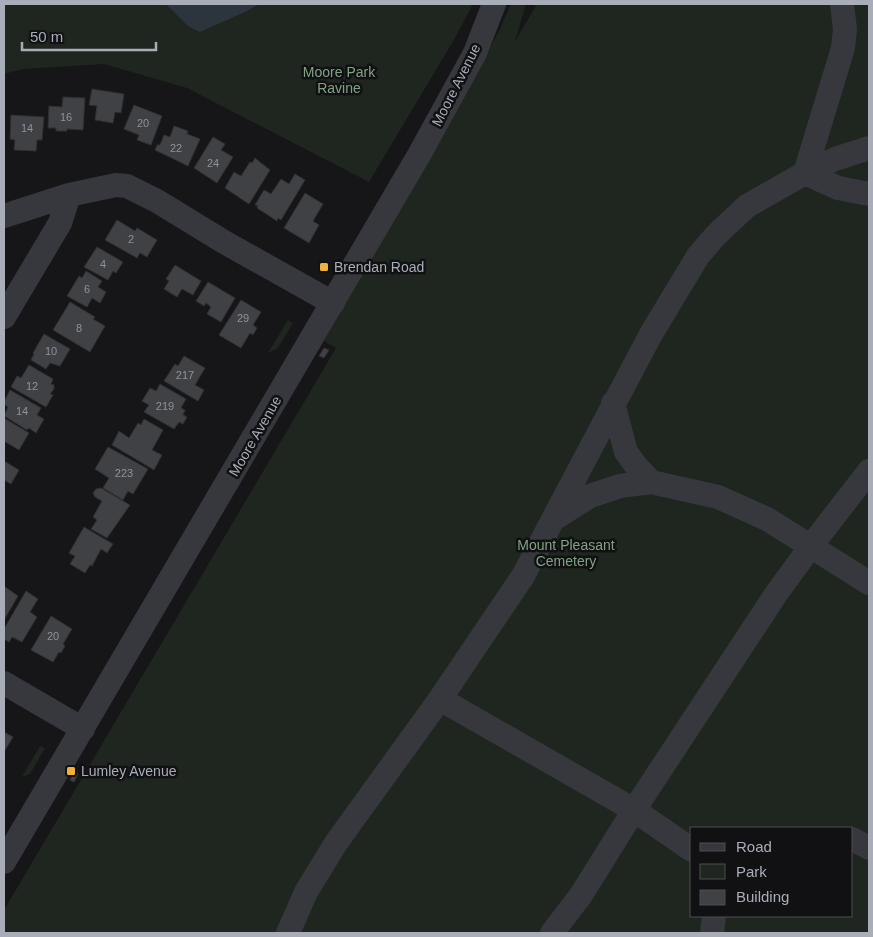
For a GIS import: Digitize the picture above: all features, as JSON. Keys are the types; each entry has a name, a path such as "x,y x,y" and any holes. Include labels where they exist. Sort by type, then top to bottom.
{"street":[{"name":"Moore Avenue","path":"4,862 77,726 327,300 419,155 475,53 493,4"},
{"path":"804,174 843,48 846,29 842,4"},
{"path":"288,933 306,892 336,843 440,699 522,576 664,310 698,256 716,235 747,206 835,159 869,148"},
{"path":"804,174 838,188 869,194"},
{"path":"4,216 69,196 116,185 127,186 157,201 224,242 327,300"},
{"path":"4,317 60,223 69,196"},
{"path":"613,404 626,452 651,482"},
{"path":"552,933 581,895 634,810 776,594 869,471"},
{"path":"554,519 590,496 620,486 651,482 718,497 767,519 869,583"},
{"path":"4,684 77,726"},
{"path":"440,699 634,810 690,849"},
{"name":"Moore Avenue","path":"4,836 77,726"},
{"path":"853,840 869,848"},
{"path":"712,933 714,917"}],"green space":[{"name":"Moore Park Ravine","path":"4,4 473,4 455,38 369,182 187,88 104,64 23,69 4,74"},
{"name":"Mount Pleasant Cemetery","path":"511,4 526,4 515,41 537,4 869,4 869,933 4,933 4,910 336,348 324,341 499,31"},
{"path":"288,320 293,323 278,348 268,353"},
{"path":"40,746 45,748 30,774 22,777"}],"shaded area":[{"path":"166,4 259,4 200,32 188,26"}],"building":[{"path":"92,89 124,94 121,113 115,112 113,123 95,120 97,106 89,105"},
{"path":"63,97 85,98 83,130 67,129 67,131 56,131 56,128 48,128 49,106 62,107"},
{"path":"134,105 162,116 151,145 137,140 139,135 124,129"},
{"path":"11,115 44,117 42,140 37,140 36,151 14,150 15,140 10,139"},
{"path":"174,126 188,131 187,134 200,139 188,166 155,150 157,145 160,145 164,135 170,137"},
{"path":"213,137 225,144 221,150 233,157 217,183 194,168"},
{"path":"255,158 270,170 249,204 225,188 234,172 241,176"},
{"path":"295,174 305,180 281,220 278,218 277,221 257,208 258,206 255,205 264,190 271,194 281,179 289,184"},
{"path":"305,193 323,204 313,221 319,225 309,243 284,228"},
{"path":"117,220 135,231 137,228 157,240 147,257 140,253 137,258 105,240"},
{"path":"97,247 123,262 116,273 113,271 108,280 84,267"},
{"path":"175,265 201,281 193,295 182,289 177,297 164,289 169,281 166,279"},
{"path":"86,271 102,281 98,287 106,292 100,303 92,298 87,307 67,296 79,276 82,278"},
{"path":"208,282 235,298 221,322 207,314 211,307 206,303 204,306 196,301"},
{"path":"241,300 261,312 253,325 257,328 253,335 250,333 241,348 219,335"},
{"path":"70,302 95,317 93,319 105,326 90,352 53,330"},
{"path":"44,334 70,349 60,366 50,363 46,369 31,360"},
{"path":"324,348 329,350 324,358 319,356"},
{"path":"184,356 205,368 195,385 204,390 198,401 164,381 175,364 178,366"},
{"path":"29,365 53,379 51,384 54,385 54,389 50,394 53,395 46,407 11,387 17,376 21,378"},
{"path":"160,384 186,399 181,408 185,410 183,415 187,417 183,424 179,422 174,429 144,412 149,405 142,401 150,388 156,391"},
{"path":"10,390 41,408 37,415 44,419 36,433 29,428 27,430 4,416 8,407 4,402"},
{"path":"4,418 29,433 19,450 4,441"},
{"path":"144,419 163,430 152,450 162,455 154,470 112,445 119,431 129,438 138,423 141,425"},
{"path":"108,447 148,469 133,494 128,491 123,500 103,488 109,478 95,469"},
{"path":"4,461 19,470 11,484 4,480"},
{"path":"101,488 130,505 107,538 91,529 97,520 93,517 102,501 95,497 93,493 96,489"},
{"path":"84,527 113,544 107,553 101,549 92,566 90,565 85,573 70,564 75,556 69,553"},
{"path":"4,586 18,596 4,620"},
{"path":"26,591 38,599 30,612 37,617 22,642 12,637 9,642 4,639 4,629"},
{"path":"51,616 72,629 63,644 65,646 61,653 59,652 53,662 31,650"},
{"path":"4,732 13,737 4,752"},
{"path":"74,772 78,774 74,782 70,780"}],"place":[{"name":"Brendan Road","path":"324,267"},
{"name":"Lumley Avenue","path":"71,771"}]}
